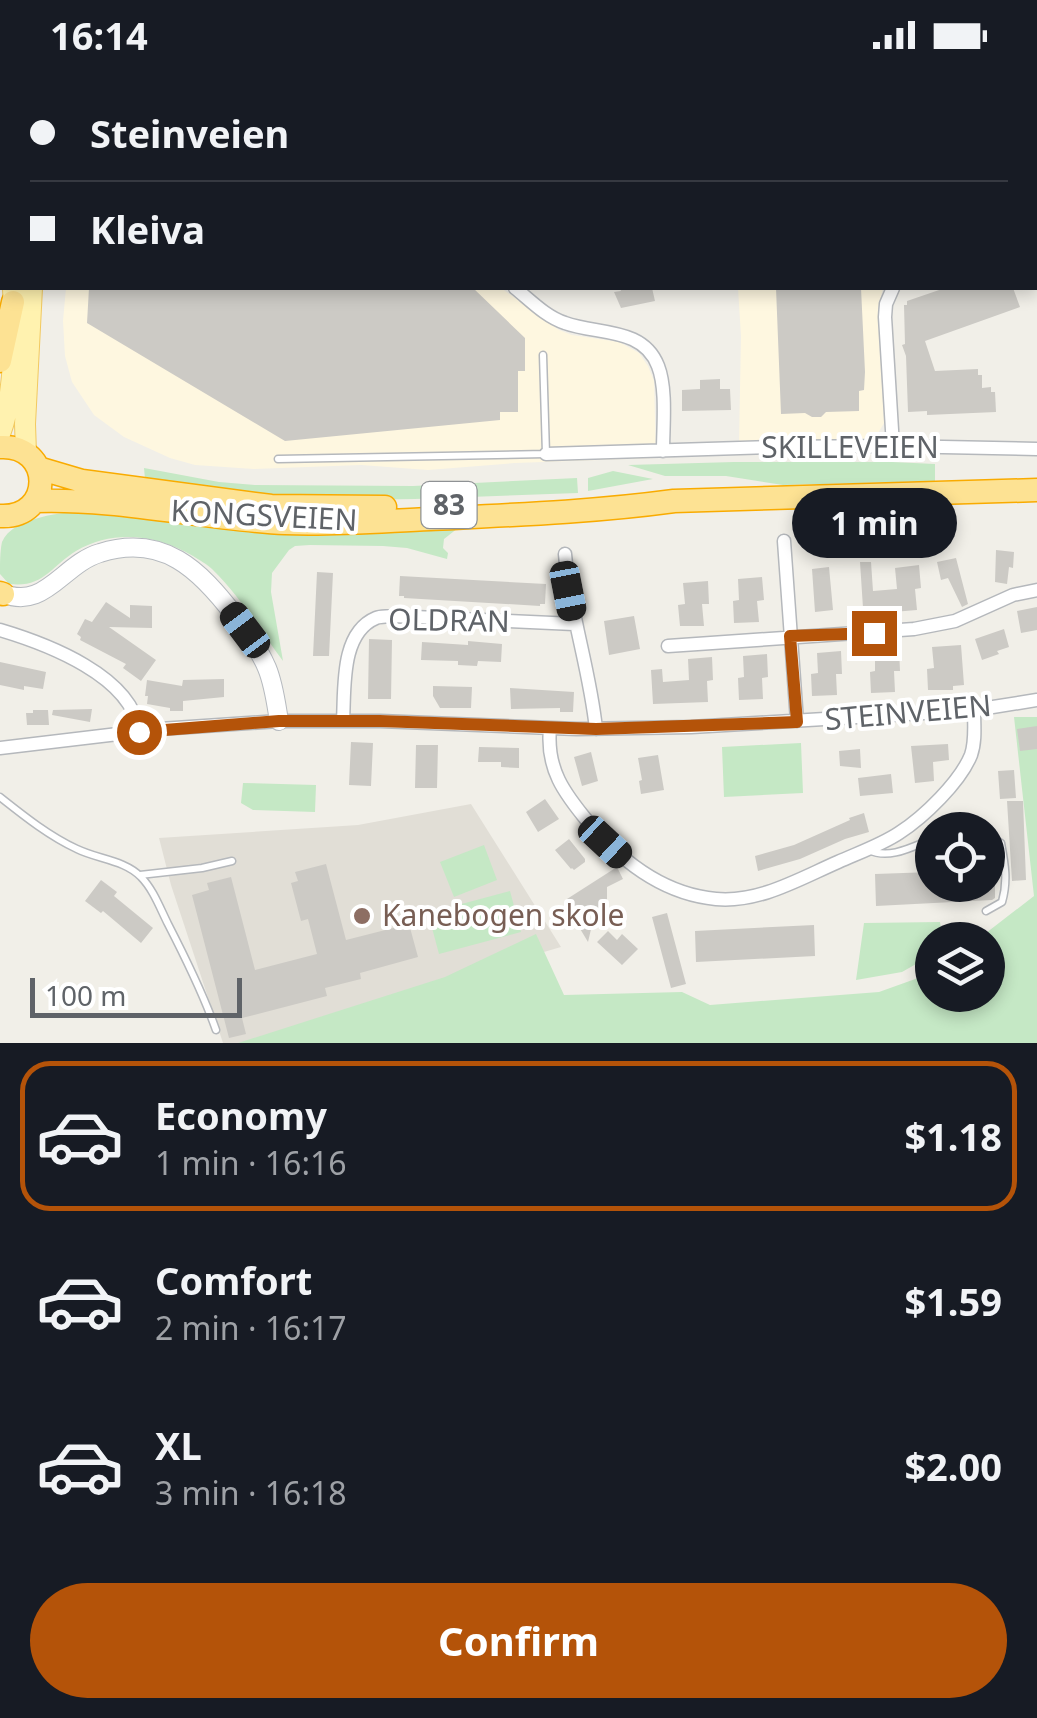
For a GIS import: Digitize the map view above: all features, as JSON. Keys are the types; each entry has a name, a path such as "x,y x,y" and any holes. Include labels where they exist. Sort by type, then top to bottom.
{"highway":[{"path":"0,361 19,292"},
{"name":"83","path":"0,447 14,447 32,461"},
{"path":"3,520 21,513 35,501 40,488 32,461"},
{"name":"KONGSVEIEN","path":"32,461 82,481 289,508 1037,490"},
{"name":"KONGSVEIEN","path":"35,501 90,501 230,518 323,524 564,512 674,501"}],"main road":[{"path":"0,434 8,404 19,292"},
{"path":"19,292 25,424 32,461"}],"street":[{"path":"518,290 564,323 636,340 652,355 662,385 663,451"},
{"path":"893,290 884,317 893,446"},
{"name":"SKILLEVEIEN","path":"546,454 893,446 1037,449"},
{"path":"784,541 797,722"},
{"path":"1,593 19,598 36,596 78,562 112,550 152,550 180,560 220,597 256,647 274,688 279,721"},
{"path":"565,554 568,591 586,659 596,729"},
{"path":"668,646 914,629 955,620 1037,590"},
{"name":"OLDRAN","path":"343,720 350,647 362,628 376,618 574,624"},
{"path":"0,630 55,649 101,678 132,707 139,732"},
{"name":"STEINVEIEN","path":"0,748 279,721 596,729 797,722 974,710 1037,700"},
{"path":"550,728 551,764 574,804 605,842 654,880 677,891 736,899 762,894 868,849 918,819 960,774 971,754 974,710"}],"lane":[{"path":"278,459 546,454 543,356"},
{"path":"0,797 49,834 140,875 204,997 216,1030"},
{"path":"868,849 881,855 915,845"},
{"path":"140,875 232,861"},
{"path":"1005,861 1005,891"},
{"path":"986,911 1002,902"}],"shaded area":[{"path":"66,290 504,290 559,330 619,342 639,353 654,381 656,458 428,470 361,465 254,469 195,465 124,437 94,415 72,382 65,356"},
{"path":"738,290 883,290 878,309 884,423 877,435 864,440 739,443"},
{"name":"Kanebogen skole","path":"471,804 561,947 253,1043 223,1043 159,838 358,825"}],"green space":[{"path":"935,464 935,481 783,485 726,476 665,476 628,465"},
{"path":"144,468 255,485 413,486 577,478 578,493 289,501 145,479"},
{"path":"613,471 653,479 588,491 588,478"},
{"path":"89,510 458,528 444,539 447,559 383,546 310,545 289,550 272,573 271,592 283,661 212,569 165,543 120,537 90,544 31,583 9,584 0,574 2,542 17,526 40,517"},
{"path":"1014,717 1037,717 1037,1043 238,1043 445,977 536,934 564,995 682,992 710,1005 879,992 915,979 915,1012 1005,1012 1005,922 1000,922 1034,896"},
{"path":"801,743 803,793 724,797 722,747"},
{"path":"243,783 316,785 315,812 253,810 241,803"},
{"path":"484,845 497,880 454,897 440,862"},
{"path":"510,891 521,932 439,954 428,913"},
{"path":"915,922 915,965 902,972 856,980 864,923"}],"building":[{"path":"89,290 475,290 525,338 525,371 518,371 518,412 500,412 500,420 285,441 87,323"},
{"path":"652,290 655,301 621,308 614,292"},
{"path":"776,290 861,290 865,372 864,390 859,391 859,411 826,412 821,417 781,414"},
{"path":"939,290 1014,290 1020,307 925,341 935,371 978,369 982,388 991,387 991,392 995,392 996,412 908,412 906,356 902,345 907,301"},
{"path":"720,379 720,389 730,389 731,410 682,411 682,390 700,389 700,380"},
{"path":"996,550 1014,552 1007,584 995,582"},
{"path":"956,558 968,604 962,607 948,578 941,580 937,562"},
{"path":"860,562 871,562 873,591 897,589 895,568 919,565 921,588 915,589 917,610 893,612 892,606 863,608"},
{"path":"829,567 833,610 815,612 812,569"},
{"path":"317,572 333,573 329,656 313,656"},
{"path":"400,576 546,584 545,604 404,598 399,596"},
{"path":"762,577 764,600 757,601 759,622 734,623 738,579"},
{"path":"708,581 709,604 702,604 704,626 680,626 678,605 685,604 683,583"},
{"path":"106,602 130,618 130,605 152,606 152,628 109,627 156,660 141,681 123,668 126,664 80,640 77,634 85,619 92,622"},
{"path":"1037,607 1037,630 1021,633 1017,611"},
{"path":"634,616 640,649 609,655 604,621"},
{"path":"1004,629 1009,647 982,660 975,639"},
{"path":"369,639 392,640 391,699 368,699"},
{"path":"468,641 502,644 501,662 478,661 477,666 421,660 422,642 468,645"},
{"path":"961,645 964,685 953,686 953,690 928,690 927,669 934,668 932,647"},
{"path":"899,648 900,671 894,671 895,692 871,693 875,650"},
{"path":"841,651 842,674 836,674 837,695 812,696 811,674 818,673 817,653"},
{"path":"767,654 768,677 762,678 763,699 739,700 743,656"},
{"path":"712,657 713,680 707,681 708,702 653,704 651,670 662,669 663,682 689,680 688,659"},
{"path":"0,662 46,672 43,689 0,685"},
{"path":"224,679 224,697 183,701 183,711 147,704 147,680 182,686 183,680"},
{"path":"433,686 472,687 471,708 440,708 433,696"},
{"path":"510,688 574,692 573,712 560,712 560,708 511,709"},
{"path":"92,709 90,722 52,715 53,710"},
{"path":"48,710 49,725 27,725 26,713"},
{"path":"1037,726 1037,749 1020,751 1017,729"},
{"path":"351,742 373,743 371,786 349,785"},
{"path":"948,744 949,760 933,762 934,781 915,783 911,746"},
{"path":"416,745 438,745 437,788 415,788"},
{"path":"479,747 519,748 519,768 501,767 501,762 478,762"},
{"path":"860,749 861,768 840,766 839,751"},
{"path":"591,752 598,781 582,786 574,757"},
{"path":"658,755 664,790 641,794 638,758"},
{"path":"1014,770 1016,798 1000,799 998,771"},
{"path":"891,774 893,793 860,796 858,778"},
{"path":"545,799 559,819 538,832 526,812"},
{"path":"1007,801 1023,801 1026,880 1012,881"},
{"path":"864,813 869,832 758,871 755,856 794,845"},
{"path":"569,839 585,859 574,870 555,850"},
{"path":"326,864 346,940 409,924 418,957 360,973 361,979 325,988 327,996 242,1018 246,1034 229,1038 192,895 209,890 207,883 231,877 255,970 317,954 308,919 301,921 291,883 298,881 295,872"},
{"path":"617,867 623,879 607,887 607,903 587,917 592,925 588,942 567,907 571,905 567,899"},
{"path":"915,873 915,902 953,902 876,906 875,874"},
{"path":"101,880 153,928 141,943 85,901"},
{"path":"667,913 686,984 671,988 652,917"},
{"path":"814,925 815,956 696,962 695,931"},
{"path":"608,931 617,940 622,934 638,949 622,965 597,942"}],"place":[{"name":"Kanebogen skole","path":"362,916"}],"route":[{"path":"139,732 279,721 596,729 797,722 790,636 874,633"}]}
